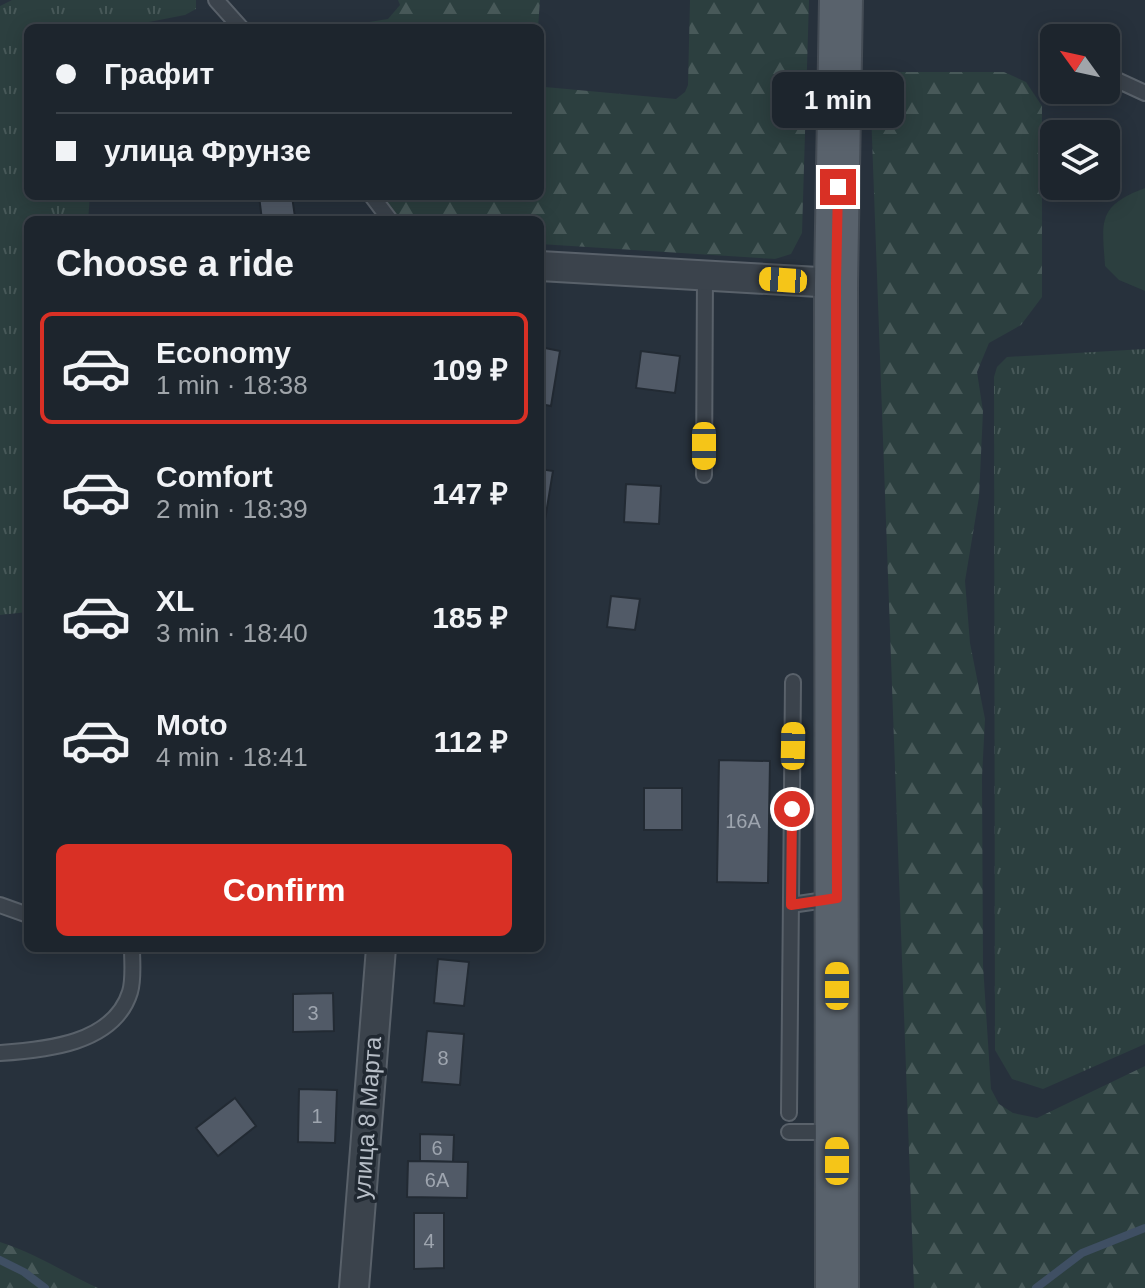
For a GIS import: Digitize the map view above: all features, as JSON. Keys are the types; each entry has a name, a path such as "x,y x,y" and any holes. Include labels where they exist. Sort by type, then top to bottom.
{"main road":[{"path":"837,1288 836,283 841,0"}],"street":[{"path":"544,266 836,283"},
{"name":"улица 8 Марта","path":"354,1288 381,952"}],"lane":[{"path":"216,0 237,24"},
{"path":"1120,81 1145,93"},
{"path":"704,475 705,275"},
{"path":"789,1113 793,682"},
{"path":"791,905 837,898"},
{"path":"0,905 24,914"},
{"path":"0,1053 39,1051 85,1038 103,1028 124,1008 131,990 132,952"},
{"path":"789,1132 837,1132"}],"green space":[{"path":"12,0 196,0 196,9 185,15 139,24 24,24 24,200 90,200 88,216 24,216 24,612 0,615 0,6"},
{"path":"398,0 540,0 538,24 357,24 388,19 400,5"},
{"path":"690,0 809,0 802,233 791,254 775,259 544,244 544,216 398,216 385,200 544,200 544,87 676,99 688,85"},
{"path":"885,72 1004,72 1026,82 1042,106 1042,297 1021,325 989,343 977,372 983,411 979,497 965,581 970,643 985,719 982,777 983,965 991,1089 999,1104 1013,1113 1037,1118 1145,1066 1145,1288 914,1288 872,93"},
{"path":"1145,188 1145,291 1119,280 1105,266 1103,237 1106,217 1118,201"},
{"path":"1145,349 1145,1044 1043,1089 1012,1079 995,1050 994,377 997,367 1007,357"},
{"path":"0,1242 38,1257 98,1288 0,1288"}],"building":[{"path":"260,200 293,200 295,216 262,216"},
{"path":"544,348 560,351 551,406 544,405"},
{"path":"641,351 680,356 675,393 636,388"},
{"path":"544,470 553,471 544,520"},
{"path":"626,484 661,486 659,524 624,522"},
{"path":"611,596 640,599 635,630 607,627"},
{"path":"719,760 770,761 768,883 717,882"},
{"path":"644,788 682,788 682,830 644,830"},
{"path":"438,959 469,962 464,1006 434,1003"},
{"path":"333,993 334,1031 293,1032 293,994"},
{"path":"427,1031 464,1034 460,1085 422,1082"},
{"path":"299,1089 337,1090 335,1143 298,1142"},
{"path":"235,1098 256,1126 218,1156 196,1128"},
{"path":"420,1134 454,1135 453,1162 420,1161"},
{"path":"408,1161 468,1162 467,1198 407,1197"},
{"path":"414,1213 444,1213 444,1268 414,1269"}],"waterway":[{"path":"1036,1288 1082,1253 1145,1228"},
{"path":"0,1260 24,1272 45,1288"}],"route":[{"path":"792,809 791,905 837,898 838,187"}]}
